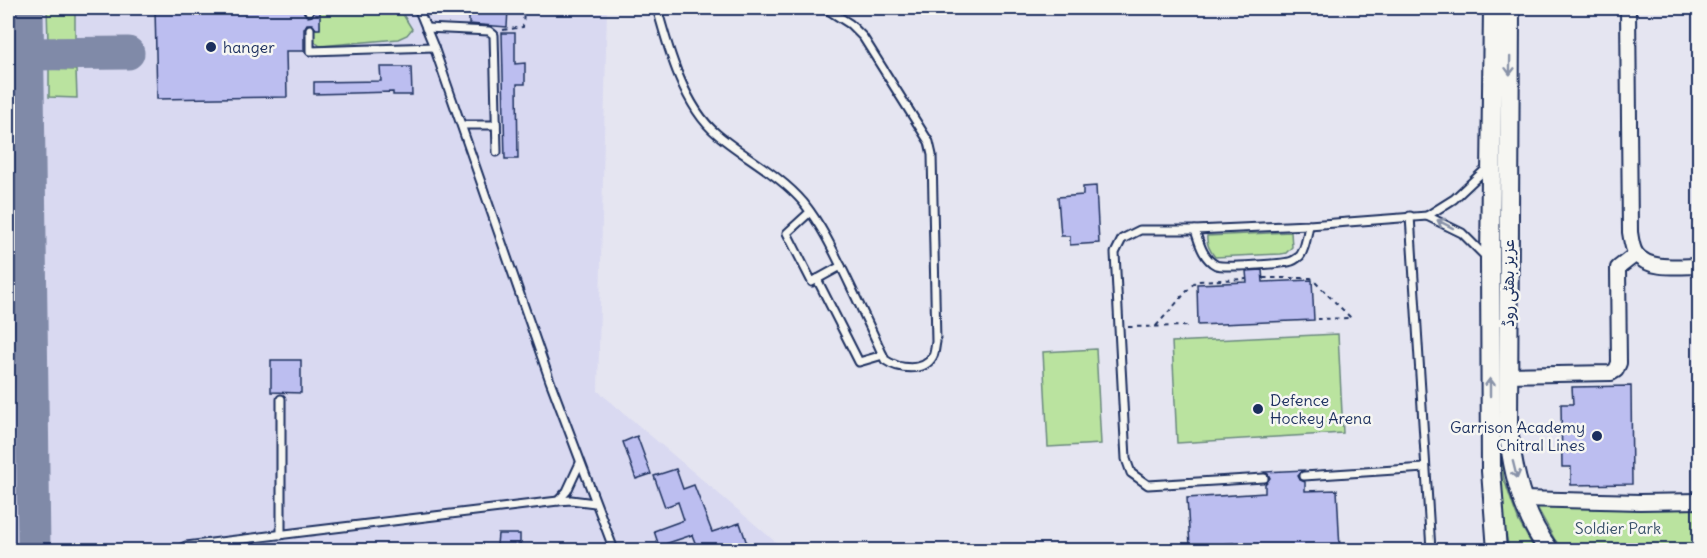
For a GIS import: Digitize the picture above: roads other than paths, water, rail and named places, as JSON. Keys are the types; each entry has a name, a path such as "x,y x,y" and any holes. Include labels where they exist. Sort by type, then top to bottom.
{"main road":[{"name":"عزیز بھٹی روڈ","path":"1493,8 1490,260 1491,471 1495,549"},
{"name":"عزیز بھٹی روڈ","path":"1510,8 1507,375 1510,452 1522,499 1540,537 1549,550"}],"street":[{"path":"1628,8 1630,232 1636,254 1644,261 1655,265 1700,266"},
{"path":"1507,375 1611,373 1616,370 1619,363 1618,268 1636,254"},
{"path":"1522,499 1700,501"}],"lane":[{"path":"418,8 462,125 580,463 614,550"},
{"path":"657,8 684,88 702,120 784,184 810,212 829,241 885,360 894,367 906,369 928,362 934,354 936,342 933,155 929,142 863,37 850,24 825,8"},
{"path":"426,28 492,32 495,37 497,152"},
{"path":"310,29 310,51 434,47"},
{"path":"462,125 496,125"},
{"path":"1427,216 1454,199 1491,164"},
{"path":"810,212 786,233 812,282 841,266"},
{"path":"1410,216 1431,550"},
{"path":"1264,478 1148,485 1131,473 1126,459 1115,253 1122,239 1140,230 1309,225 1427,216 1462,233 1490,260"},
{"path":"1195,230 1200,247 1211,262 1218,266 1254,265 1291,262 1300,256 1307,239 1309,225"},
{"path":"817,279 859,362 883,355"},
{"path":"280,399 281,535"},
{"path":"558,501 567,491 580,463"},
{"path":"1304,476 1425,468"},
{"path":"178,550 186,546 558,501 582,500 595,503"}],"place":[{"name":"hanger","path":"211,47"},
{"name":"Defence Hockey Arena","path":"1258,409"},
{"name":"Garrison Academy Chitral Lines","path":"1597,436"}],"park label":[{"name":"Soldier Park","path":"1618,528"}]}
